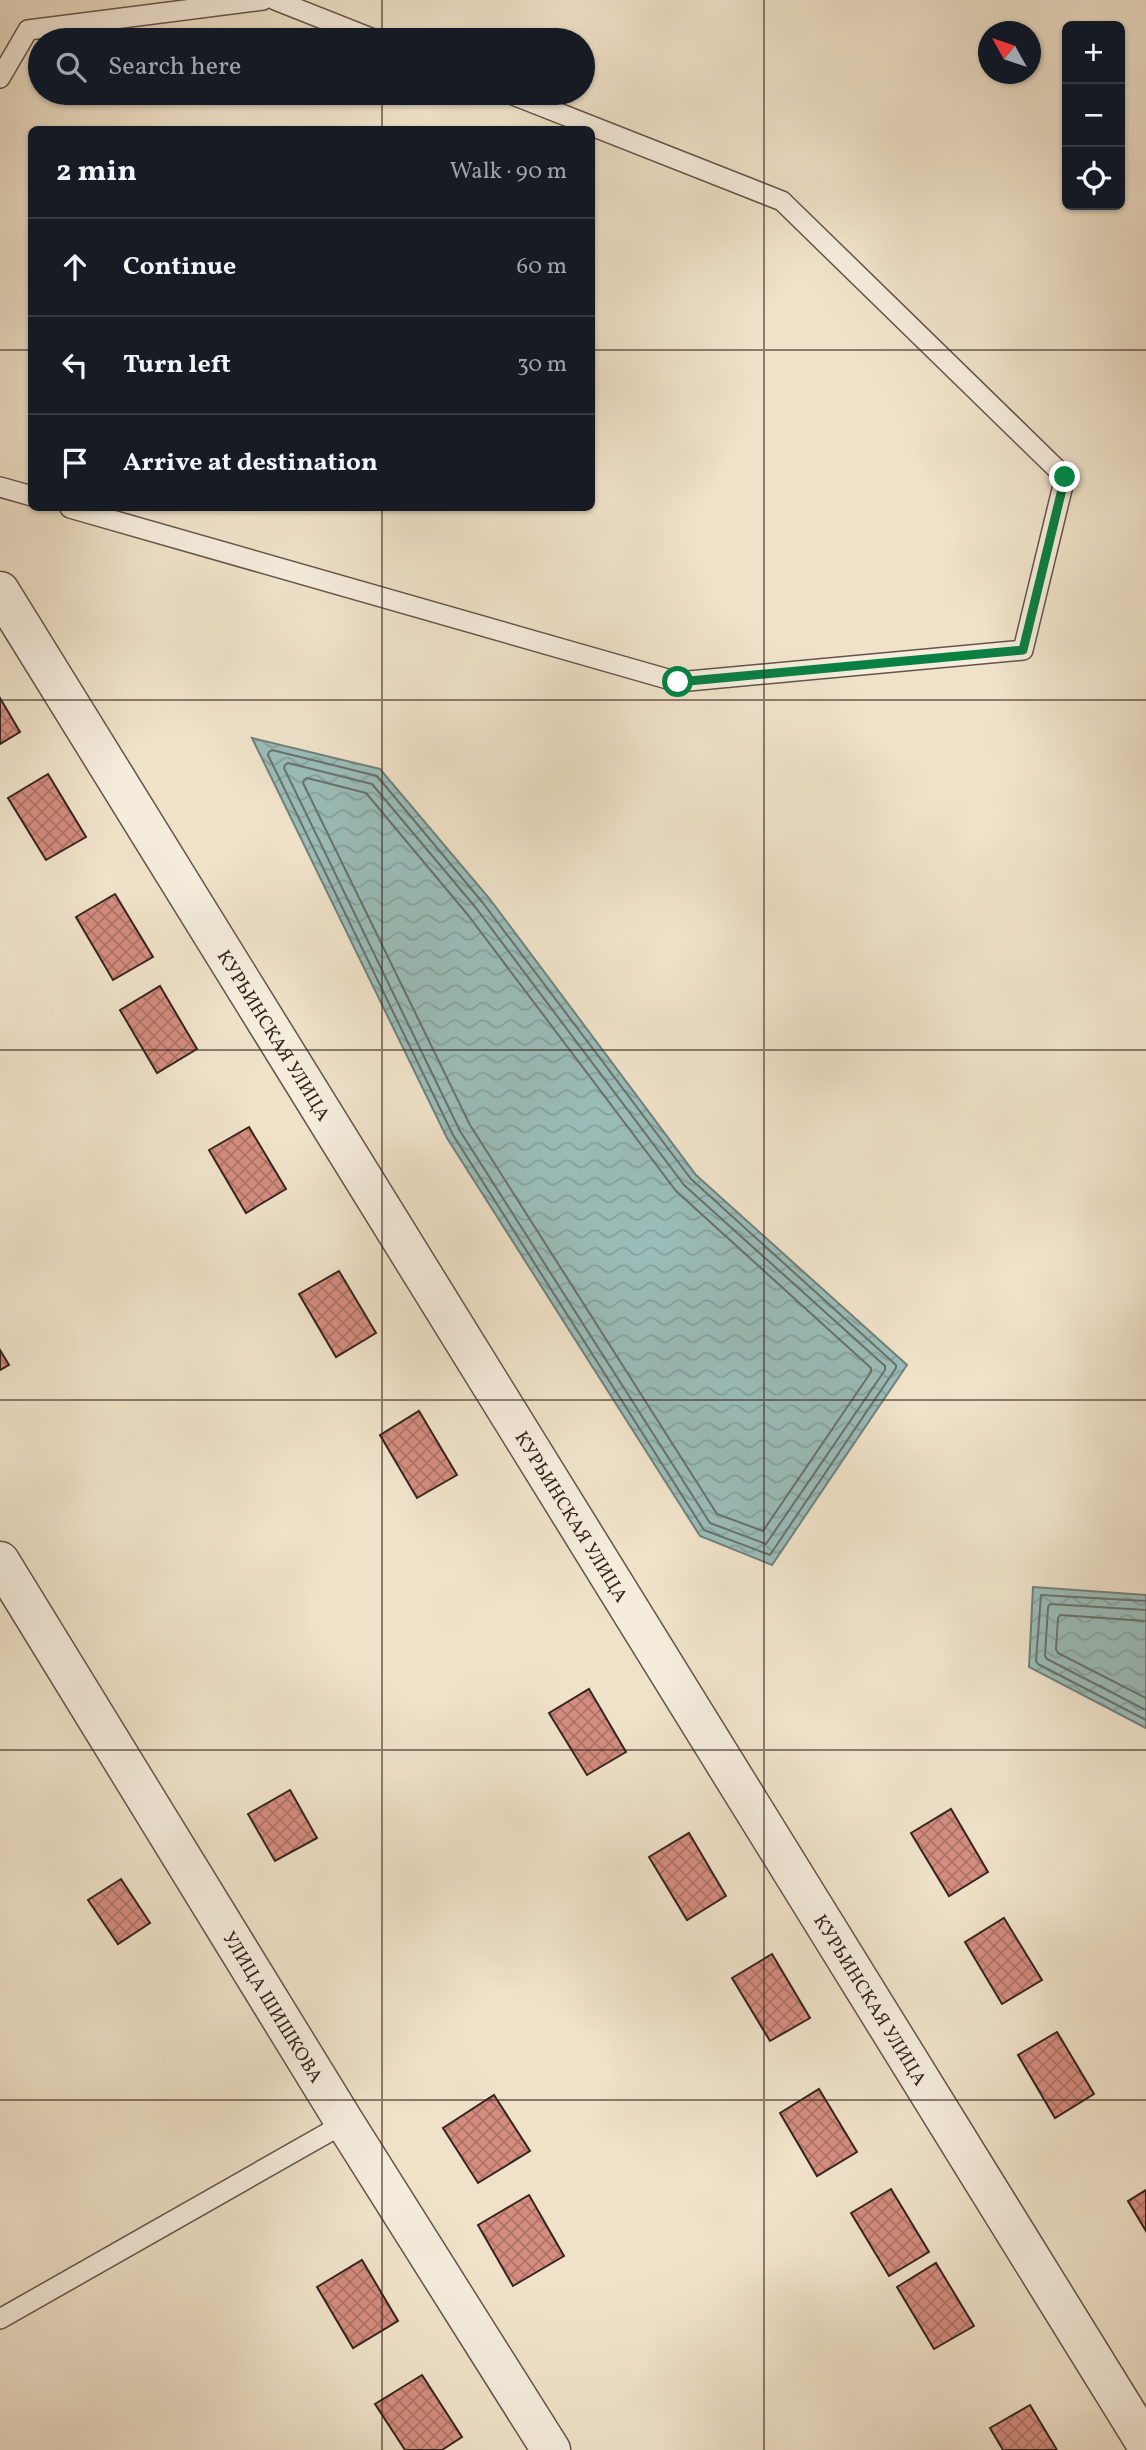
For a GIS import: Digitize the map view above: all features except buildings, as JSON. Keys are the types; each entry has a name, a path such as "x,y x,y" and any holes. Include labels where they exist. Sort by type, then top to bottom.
{"street":[{"name":"КУРЬИНСКАЯ УЛИЦА","path":"0,591 1146,2444"},
{"name":"УЛИЦА ШИШКОВА","path":"0,1560 345,2123 551,2450"}],"lane":[{"path":"44,28 263,0"},
{"path":"275,0 346,28"},
{"path":"0,78 28,30"},
{"path":"538,105 592,126"},
{"path":"80,511 678,682 1023,650 1065,477 782,201 595,127"},
{"path":"0,487 28,495"},
{"path":"0,2319 345,2123"}],"water":[{"path":"252,738 380,769 489,898 696,1175 907,1365 772,1565 700,1536 447,1138"},
{"path":"1033,1587 1146,1595 1146,1728 1029,1667"}],"route":[{"path":"678,682 1023,650 1065,477"}]}
